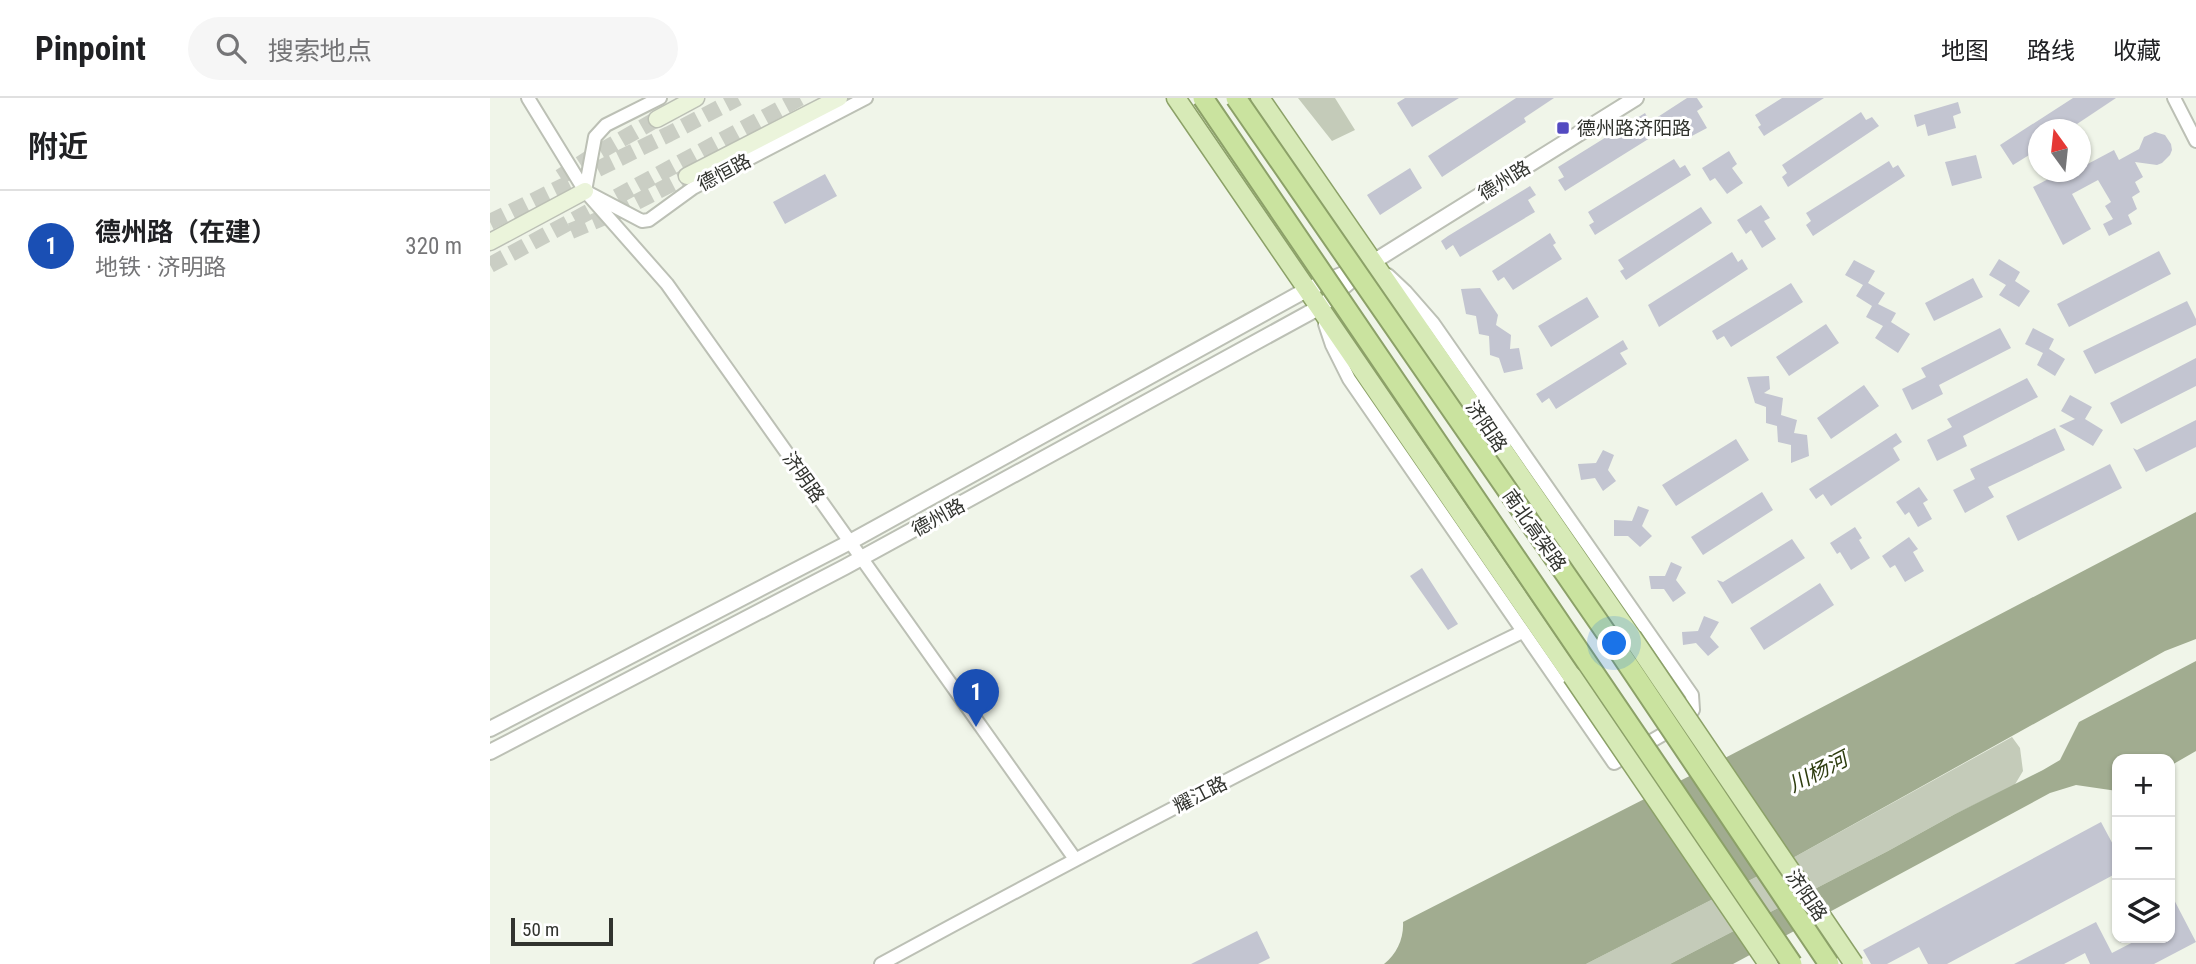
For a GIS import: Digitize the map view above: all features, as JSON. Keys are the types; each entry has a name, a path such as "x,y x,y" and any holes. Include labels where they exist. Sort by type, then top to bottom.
{"highway":[{"name":"南北高架路","path":"1203,98 1792,964"},
{"name":"南北高架路","path":"1236,98 1616,647 1829,964"}],"main road":[{"path":"657,119 695,98"},
{"path":"687,176 839,98"},
{"path":"1175,98 1768,964"},
{"name":"济阳路","path":"1260,98 1854,964"},
{"path":"490,242 585,191"}],"street":[{"name":"济明路","path":"528,98 585,191 667,284 1075,859"},
{"path":"585,191 595,137 606,125 660,98"},
{"name":"德恒路","path":"585,191 642,221 649,220 693,188 866,98"},
{"name":"德州路","path":"490,752 862,558 1320,307 1373,262 1636,98"},
{"path":"2174,98 2196,141"},
{"path":"1320,307 1332,345 1349,380 1614,763 1684,722 1693,710 1692,695 1433,323 1405,291 1373,262"},
{"name":"德州路","path":"490,729 850,542 1308,289 1373,262"},
{"name":"耀江路","path":"881,964 1075,859 1403,690 1522,632"}],"shaded area":[{"path":"1298,98 1335,98 1355,130 1332,141"},
{"path":"2012,737 2020,748 2023,771 2014,786 1955,814 1670,964 1586,964 1791,859"}],"water":[{"name":"川杨河","path":"2196,512 2196,639 2165,651 1791,859 1586,964 1384,964 1399,945 1403,922 1723,759"},
{"path":"2196,661 2196,751 2175,763 2175,754 2112,754 2112,790 2076,785 2050,793 1733,964 1670,964 2060,760 2079,722"}],"building":[{"path":"1405,98 1459,98 1412,127 1397,103"},
{"path":"1516,98 1554,98 1524,118 1526,122 1442,177 1428,156"},
{"path":"1687,98 1697,98 1703,107 1697,111 1707,128 1690,137 1681,121 1675,125 1674,123 1565,191 1558,180 1564,177 1558,167 1645,113 1650,122"},
{"path":"1782,98 1824,98 1764,136 1755,115"},
{"path":"2073,98 2116,98 2084,119 2040,119"},
{"path":"1958,102 1961,113 1953,116 1956,128 1928,136 1925,124 1917,127 1914,115"},
{"path":"1861,112 1866,120 1872,117 1879,126 1788,187 1782,177 1787,173 1782,165"},
{"path":"2028,127 2028,156 2013,165 2000,145"},
{"path":"2155,132 2165,135 2172,150 2162,163 2157,165 2135,162 2143,177 2135,182 2140,192 2132,197 2137,209 2128,215 2132,224 2109,236 2103,224 2113,219 2105,206 2111,202 2098,180 2072,194 2091,229 2063,245 2033,187 2043,182 2091,182 2091,162 2114,150 2119,160 2139,149 2144,137"},
{"path":"1729,151 1737,164 1732,168 1743,183 1727,194 1715,178 1710,181 1702,168"},
{"path":"1976,155 1982,178 1952,186 1945,162"},
{"path":"1674,159 1680,168 1685,165 1691,175 1595,235 1589,225 1594,222 1588,212"},
{"path":"1889,161 1893,168 1898,165 1905,176 1813,236 1806,225 1811,221 1806,213"},
{"path":"1410,168 1422,188 1380,215 1367,195"},
{"path":"825,174 837,196 785,224 773,202"},
{"path":"1530,186 1536,195 1528,200 1535,212 1460,257 1453,245 1446,250 1441,241"},
{"path":"1761,205 1770,218 1764,221 1776,239 1762,248 1751,230 1746,234 1737,220"},
{"path":"1701,207 1712,223 1626,280 1620,271 1624,269 1618,260"},
{"path":"1550,233 1556,243 1553,245 1562,259 1513,290 1504,277 1498,281 1492,271"},
{"path":"2159,251 2171,274 2069,327 2057,304"},
{"path":"1732,252 1738,262 1742,259 1748,269 1659,327 1648,305"},
{"path":"1999,259 2020,272 2015,281 2030,291 2019,307 1999,295 2006,285 1989,275"},
{"path":"1854,260 1875,271 1868,283 1885,293 1878,304 1896,313 1891,322 1910,334 1898,353 1875,338 1883,326 1866,317 1872,306 1856,296 1863,285 1845,275"},
{"path":"1973,278 1983,297 1934,321 1925,303"},
{"path":"1791,283 1803,302 1731,347 1724,336 1717,340 1712,331"},
{"path":"1480,288 1498,315 1496,325 1511,335 1510,349 1519,348 1523,369 1504,373 1499,358 1490,355 1489,336 1479,334 1476,316 1466,314 1461,289"},
{"path":"1587,297 1599,317 1551,347 1538,326"},
{"path":"2187,301 2196,319 2196,325 2095,374 2083,351"},
{"path":"1826,324 1839,343 1789,376 1776,357"},
{"path":"2000,328 2011,348 1939,385 1943,394 1912,410 1902,389 1926,377 1921,368"},
{"path":"2033,328 2054,339 2049,349 2065,359 2055,376 2037,365 2043,353 2025,344"},
{"path":"1623,340 1628,349 1620,353 1627,364 1556,409 1549,398 1542,403 1536,394"},
{"path":"2196,358 2196,386 2121,424 2110,403"},
{"path":"1769,376 1770,389 1764,393 1783,398 1781,415 1797,420 1794,433 1807,435 1809,456 1791,463 1791,445 1778,442 1777,426 1766,423 1766,407 1755,403 1747,377"},
{"path":"2027,378 2038,397 1963,436 1967,446 1937,461 1927,440 1952,427 1947,419"},
{"path":"1864,385 1879,406 1831,439 1817,418"},
{"path":"2070,395 2092,407 2085,419 2103,430 2093,446 2059,426 2075,419 2061,411"},
{"path":"2196,420 2196,447 2146,472 2133,448 2137,450"},
{"path":"2055,428 2065,450 1988,487 1994,497 1965,513 1953,490 1975,479 1970,469"},
{"path":"1896,433 1902,442 1893,448 1900,460 1831,506 1823,494 1816,499 1809,489"},
{"path":"1736,439 1749,460 1676,506 1662,485"},
{"path":"1603,450 1614,455 1608,470 1616,481 1603,491 1595,478 1581,480 1578,464 1596,463"},
{"path":"2110,464 2122,488 2018,541 2006,516"},
{"path":"1919,487 1928,500 1923,503 1932,519 1918,527 1909,512 1905,515 1896,502"},
{"path":"1762,492 1773,510 1703,555 1691,537"},
{"path":"1638,506 1649,510 1642,526 1652,536 1640,547 1628,536 1614,536 1614,520 1632,521"},
{"path":"1855,527 1870,558 1851,570 1840,552 1837,554 1830,543"},
{"path":"1909,537 1918,549 1913,552 1924,571 1905,582 1895,565 1890,568 1882,556"},
{"path":"1792,539 1805,558 1732,604 1717,580 1723,582"},
{"path":"1671,562 1682,567 1676,580 1686,593 1673,602 1664,589 1651,589 1649,576 1665,576"},
{"path":"1422,568 1458,624 1448,630 1410,576"},
{"path":"1820,583 1834,605 1764,650 1750,628"},
{"path":"1704,616 1719,622 1710,637 1719,647 1708,656 1696,643 1683,645 1682,632 1698,631"},
{"path":"2101,822 2112,843 2112,876 1947,964 1928,964 1919,947 1887,964 1871,964 1863,950"},
{"path":"2175,902 2196,942 2154,964 2090,964 2085,953 2064,964 2014,964 2096,922 2112,953 2131,943 2175,943"},
{"path":"1257,931 1270,958 1258,964 1191,964"}],"tunnel":[{"path":"490,222 738,98"},
{"path":"490,265 800,98"},
{"path":"560,177 657,119"},
{"path":"571,231 617,212 687,176"}],"place":[{"name":"德州路济阳路","path":"1563,128"},
{"name":"德州路（在建）","path":"976,727"}]}
